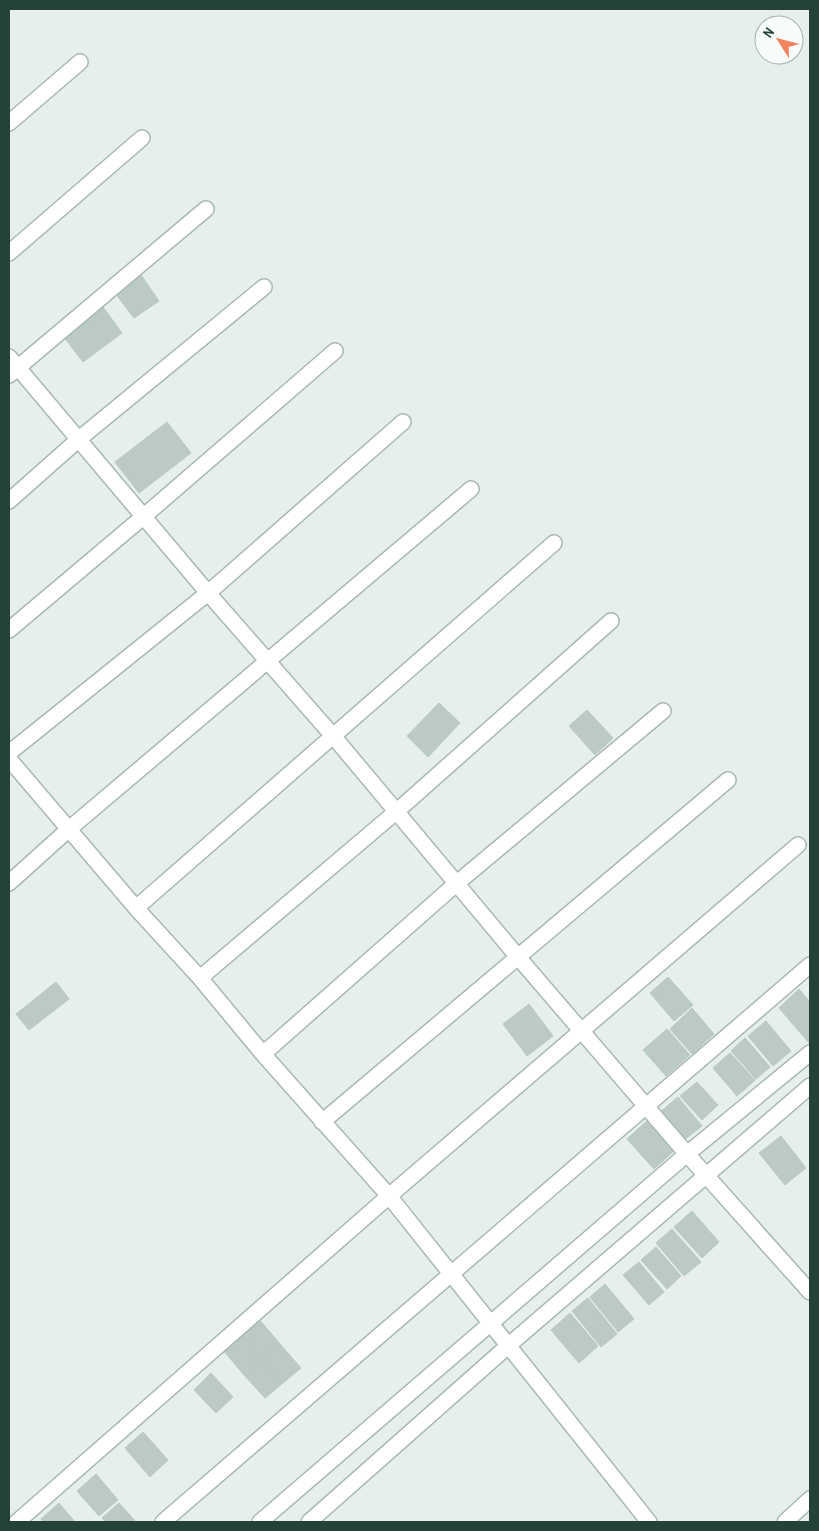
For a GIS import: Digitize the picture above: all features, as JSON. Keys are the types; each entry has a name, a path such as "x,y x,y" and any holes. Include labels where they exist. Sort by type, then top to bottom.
{"street":[{"path":"9,123 80,62"},
{"path":"9,253 142,138"},
{"path":"206,210 12,366 79,439 208,593 334,737 705,1176 810,1292"},
{"path":"9,502 79,439 264,287"},
{"path":"9,630 335,351"},
{"path":"9,753 208,593 402,422"},
{"path":"9,883 69,829 267,660 472,489"},
{"path":"136,908 554,544"},
{"path":"200,978 397,812 611,620"},
{"path":"263,1054 457,883 663,711"},
{"path":"9,759 136,908 200,978 322,1122 389,1196 648,1522"},
{"path":"322,1122 728,780"},
{"path":"17,1522 389,1196 798,845"},
{"path":"162,1522 810,965"},
{"path":"260,1522 687,1154 810,1053"},
{"path":"309,1522 810,1086"},
{"path":"784,1522 810,1499"}],"building":[{"path":"141,275 159,301 134,318 115,293"},
{"path":"103,307 122,333 83,362 63,336"},
{"path":"167,422 191,453 139,493 115,462"},
{"path":"439,703 460,723 428,757 407,736"},
{"path":"587,710 613,738 595,755 569,726"},
{"path":"668,977 693,1005 674,1021 650,993"},
{"path":"56,982 69,999 29,1030 16,1014"},
{"path":"799,989 810,1002 809,1043 779,1008"},
{"path":"529,1004 553,1036 527,1056 503,1024"},
{"path":"692,1008 714,1034 692,1054 670,1029"},
{"path":"766,1021 791,1051 773,1066 748,1036"},
{"path":"667,1029 690,1055 666,1076 643,1050"},
{"path":"745,1038 770,1067 756,1079 731,1051"},
{"path":"730,1053 755,1080 737,1096 713,1068"},
{"path":"697,1082 718,1105 702,1120 680,1096"},
{"path":"678,1097 702,1126 684,1140 660,1112"},
{"path":"649,1119 675,1150 654,1169 627,1139"},
{"path":"781,1136 806,1168 785,1185 759,1153"},
{"path":"692,1211 719,1242 702,1258 674,1227"},
{"path":"672,1229 701,1262 684,1276 656,1243"},
{"path":"656,1247 681,1276 667,1289 641,1260"},
{"path":"639,1262 664,1292 649,1305 623,1275"},
{"path":"605,1284 634,1319 618,1332 590,1297"},
{"path":"588,1298 617,1334 601,1347 572,1311"},
{"path":"570,1313 598,1346 579,1363 551,1330"},
{"path":"259,1319 280,1344 262,1359 241,1335"},
{"path":"241,1335 262,1359 244,1375 223,1350"},
{"path":"280,1344 301,1368 283,1383 262,1359"},
{"path":"262,1359 283,1383 265,1398 244,1375"},
{"path":"211,1373 233,1397 216,1413 194,1390"},
{"path":"143,1432 168,1460 150,1477 125,1448"},
{"path":"96,1474 118,1500 99,1516 77,1491"},
{"path":"59,1503 75,1522 44,1522 41,1519"},
{"path":"119,1503 136,1522 106,1522 102,1518"}]}
